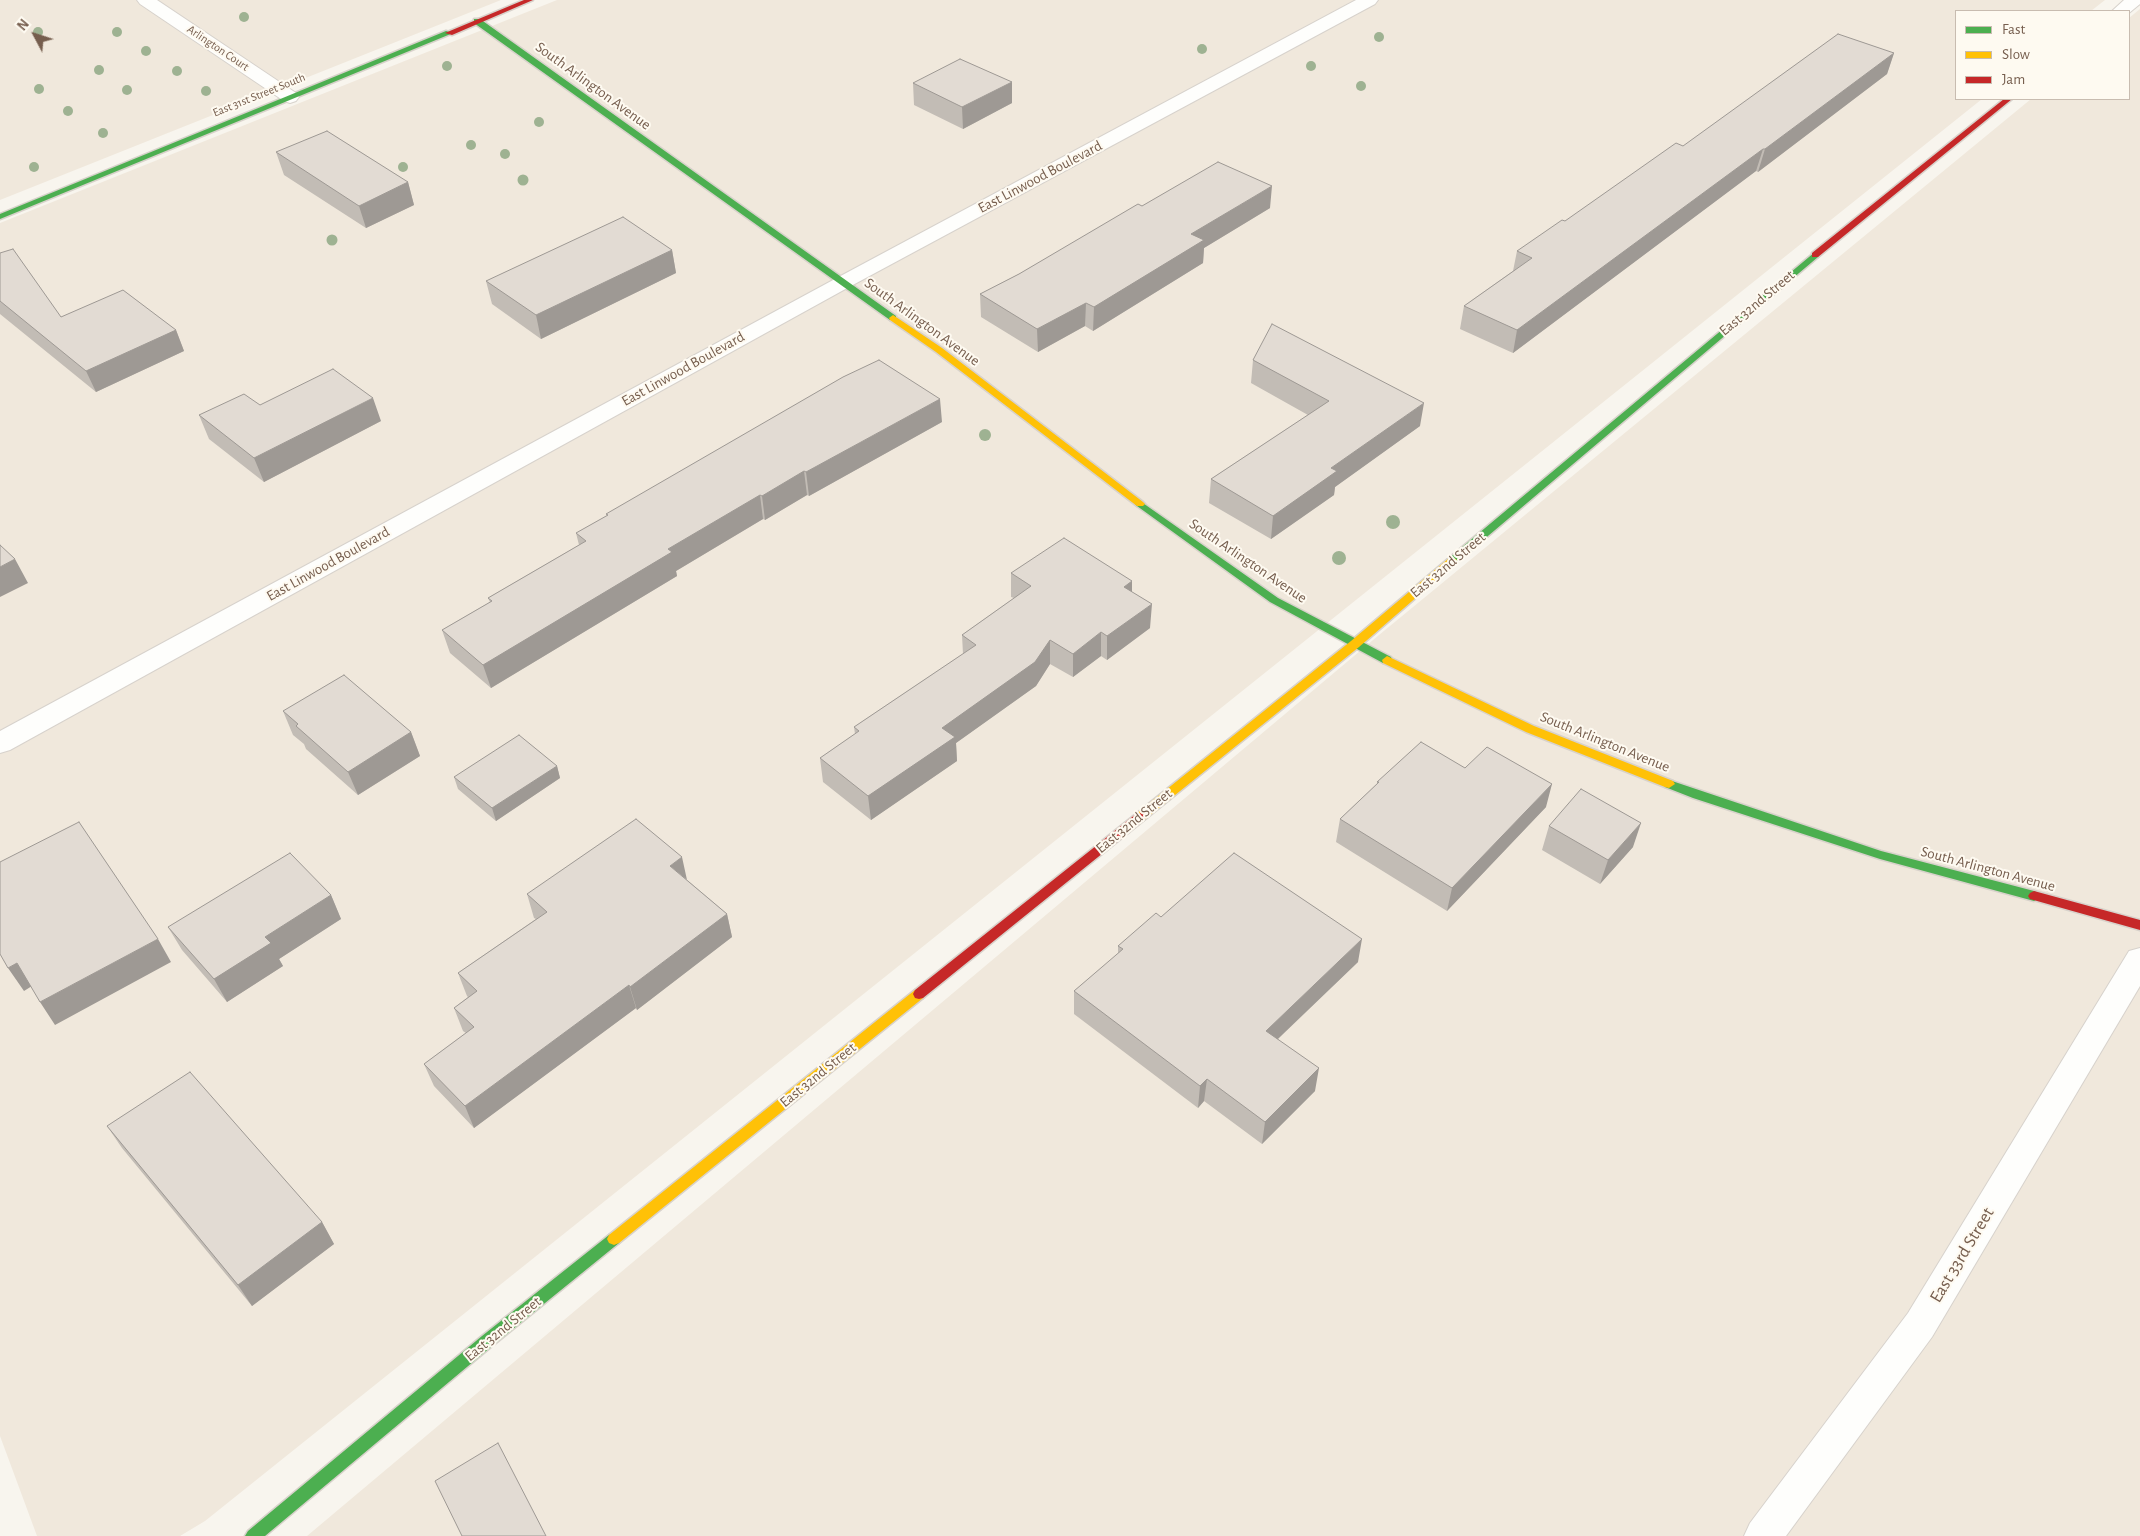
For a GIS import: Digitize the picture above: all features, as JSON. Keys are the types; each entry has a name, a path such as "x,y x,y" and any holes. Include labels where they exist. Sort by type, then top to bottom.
{"street":[{"name":"Arlington Court","path":"146,0 290,97"},
{"name":"East 31st Street South","path":"0,218 290,97 530,0"},
{"name":"East Linwood Boulevard","path":"0,743 842,283 1369,0"},
{"path":"2121,10 2134,0"},
{"name":"South Arlington Avenue","path":"477,21 842,283 939,350 1156,516 1274,600 1355,644 1530,729 1697,795 1880,855 2140,925"},
{"name":"East 32nd Street","path":"253,1536 487,1341 1355,644 1779,284 2007,100"},
{"name":"East 33rd Street","path":"1763,1536 1920,1324 2140,960"}],"shaded area":[{"path":"0,0 501,0 0,200"},
{"path":"557,0 2105,0 2092,10 1955,10 1955,100 1981,100 205,1521 180,1536 37,1536 0,1436 0,223"},
{"path":"2140,9 2140,1536 307,1536 1379,635 2030,100 2130,100 2130,17"}],"building":[{"path":"1838,34 1894,53 1517,330 1464,306 1532,258 1517,251 1562,220 1565,221 1676,143 1683,146"},
{"path":"960,59 1012,82 962,107 913,83"},
{"path":"327,131 408,182 359,206 276,152"},
{"path":"1218,162 1272,186 1191,234 1204,240 1094,307 1086,303 1037,329 980,294 1019,274 1138,204 1142,206"},
{"path":"623,217 672,250 536,315 486,281"},
{"path":"13,249 61,317 123,290 176,330 86,371 0,301 0,253"},
{"path":"1272,324 1424,403 1331,468 1337,471 1273,516 1211,479 1329,401 1253,360"},
{"path":"879,360 940,399 806,472 804,471 762,496 760,495 668,549 672,552 483,665 442,630 492,601 488,598 586,541 576,533 608,515 606,514 843,377"},
{"path":"333,369 373,398 254,458 199,415 244,394 260,405"},
{"path":"1064,538 1132,581 1124,587 1152,604 1107,636 1101,632 1073,654 1050,640 1035,662 942,728 955,737 868,796 820,758 859,731 854,727 976,645 962,635 1031,586 1011,573"},
{"path":"0,545 15,559 0,567"},
{"path":"344,675 411,732 348,772 296,726 298,724 283,711"},
{"path":"519,735 557,766 492,808 454,777"},
{"path":"1421,742 1465,768 1487,747 1552,784 1452,888 1340,819"},
{"path":"1581,789 1641,823 1608,860 1549,826"},
{"path":"636,819 682,857 670,866 727,914 630,987 629,985 465,1106 424,1064 474,1027 454,1008 477,991 458,973 547,912 527,894"},
{"path":"79,822 158,939 40,1002 17,963 8,968 0,954 0,862"},
{"path":"290,853 331,895 265,937 271,943 214,979 168,927"},
{"path":"1234,853 1362,939 1266,1031 1319,1068 1265,1122 1207,1079 1200,1086 1074,991 1123,949 1118,946 1156,913 1161,917"},
{"path":"190,1072 322,1222 238,1285 107,1126"},
{"path":"498,1443 546,1536 462,1536 435,1481"}],"traffic: fast":[{"path":"477,21 893,318"},
{"path":"0,217 449,33"},
{"path":"1452,561 1815,255"},
{"path":"1140,504 1274,600 1387,660"},
{"path":"1669,784 1880,855 2034,896"},
{"path":"253,1536 487,1341 614,1239"}],"traffic: slow":[{"path":"893,318 939,350 1140,504"},
{"path":"1140,817 1355,644 1452,561"},
{"path":"1387,660 1530,729 1669,784"},
{"path":"614,1239 919,994"}],"traffic: jam":[{"path":"449,33 530,0"},
{"path":"1815,255 2007,100"},
{"path":"919,994 1140,817"},
{"path":"2034,896 2140,925"}]}
